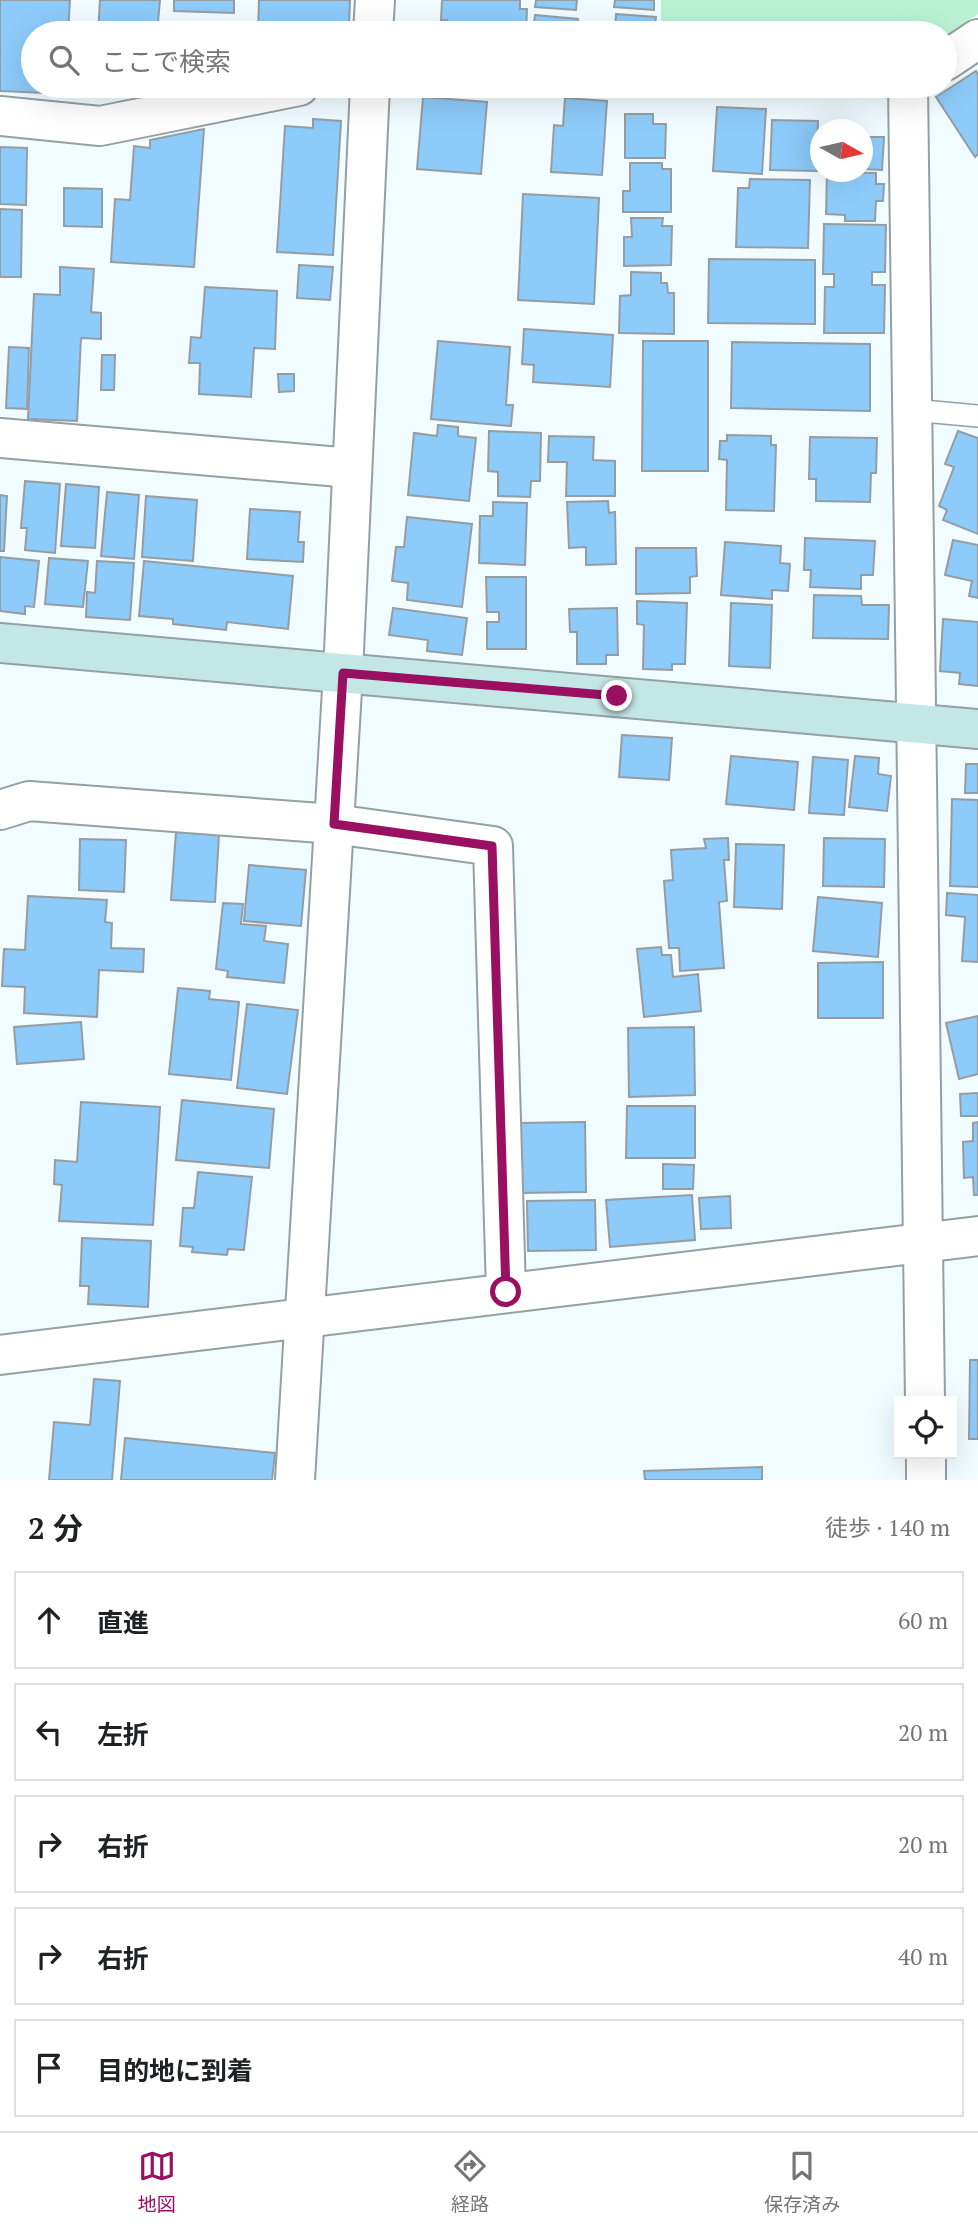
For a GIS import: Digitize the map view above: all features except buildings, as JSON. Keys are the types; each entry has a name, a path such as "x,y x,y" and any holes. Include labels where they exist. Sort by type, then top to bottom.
{"street":[{"path":"374,21 375,0"},
{"path":"957,53 978,39"},
{"path":"0,116 100,126 239,98"},
{"path":"295,1480 343,673 369,98"},
{"path":"908,98 925,1396"},
{"path":"0,438 352,468"},
{"path":"0,643 978,729"},
{"path":"0,810 29,801 334,824 492,846 506,1292"},
{"path":"0,1355 303,1316 978,1236"},
{"path":"926,1459 926,1480"}],"lane":[{"path":"912,410 978,416"}],"green space":[{"path":"661,0 978,0 978,14 957,28 957,21 661,21"}],"route":[{"path":"506,1292 492,846 334,824 343,673 617,696"}]}
